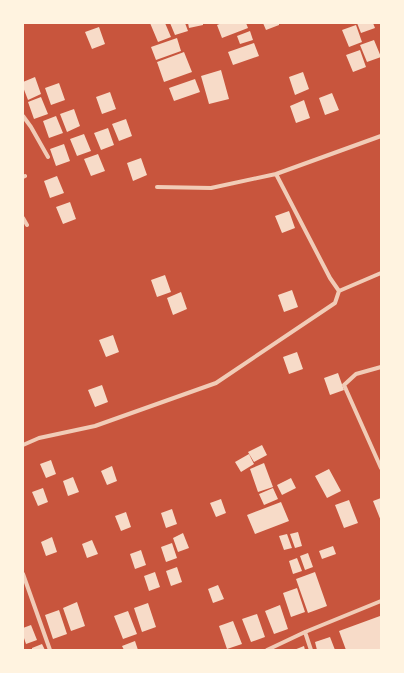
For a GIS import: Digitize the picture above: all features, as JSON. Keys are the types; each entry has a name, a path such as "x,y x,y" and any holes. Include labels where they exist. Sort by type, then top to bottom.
{"street":[{"path":"23,116 31,127 48,158"},
{"path":"157,187 211,188 276,174 381,136"},
{"path":"276,174 330,278 339,291"},
{"path":"23,218 27,225"},
{"path":"23,445 39,438 94,426 216,383 335,303 339,291 381,273"},
{"path":"381,367 356,374 344,385 381,468"},
{"path":"23,574 50,650"},
{"path":"267,650 305,632 381,601"},
{"path":"305,632 311,650"}],"building":[{"path":"150,23 165,23 171,37 158,42"},
{"path":"170,23 185,23 188,31 175,35"},
{"path":"188,23 203,23 203,25 189,28"},
{"path":"222,23 246,23 248,28 222,38 217,25"},
{"path":"263,23 279,23 279,25 266,30"},
{"path":"357,23 373,23 375,28 361,33"},
{"path":"356,25 362,42 349,47 342,30"},
{"path":"99,27 105,44 92,49 85,32"},
{"path":"250,31 253,40 240,44 237,36"},
{"path":"177,38 181,51 156,60 151,47"},
{"path":"374,40 381,57 367,62 360,45"},
{"path":"254,43 259,56 233,65 228,52"},
{"path":"360,50 366,67 353,72 346,55"},
{"path":"184,52 192,72 164,82 157,62"},
{"path":"221,70 229,99 209,104 201,76"},
{"path":"303,72 309,89 295,95 289,77"},
{"path":"35,77 41,94 28,100 23,87 23,82"},
{"path":"195,79 200,92 174,101 169,88"},
{"path":"59,83 65,100 51,105 45,88"},
{"path":"110,92 116,109 102,114 96,97"},
{"path":"332,93 339,110 325,115 319,98"},
{"path":"41,97 48,114 34,119 28,102"},
{"path":"304,100 310,118 296,123 290,106"},
{"path":"74,109 80,126 67,132 60,114"},
{"path":"56,116 63,133 49,138 43,121"},
{"path":"126,119 132,136 119,141 112,124"},
{"path":"108,128 114,145 101,150 94,133"},
{"path":"84,134 91,151 77,156 70,139"},
{"path":"64,144 70,161 56,166 50,149"},
{"path":"98,154 105,171 91,176 84,159"},
{"path":"141,158 147,175 133,181 127,163"},
{"path":"57,176 64,193 50,198 44,181"},
{"path":"70,202 76,219 63,224 56,207"},
{"path":"289,211 295,228 282,233 275,216"},
{"path":"165,275 171,292 157,297 151,280"},
{"path":"292,290 298,307 284,312 278,295"},
{"path":"181,292 187,309 173,315 167,298"},
{"path":"113,335 119,352 106,357 99,340"},
{"path":"297,352 303,369 289,374 283,357"},
{"path":"338,373 344,390 330,395 324,378"},
{"path":"102,385 108,402 95,407 88,390"},
{"path":"262,445 267,455 254,462 248,452"},
{"path":"249,454 254,464 241,472 235,462"},
{"path":"51,460 56,474 46,478 40,464"},
{"path":"264,463 273,487 258,492 250,469"},
{"path":"112,466 117,481 107,485 101,471"},
{"path":"329,469 341,491 327,498 315,476"},
{"path":"73,477 79,492 68,496 63,481"},
{"path":"291,478 296,488 282,495 277,485"},
{"path":"43,488 48,502 38,506 32,492"},
{"path":"273,488 278,499 264,505 259,494"},
{"path":"381,498 381,521 373,501"},
{"path":"221,499 226,513 216,517 210,503"},
{"path":"349,500 358,523 344,528 335,505"},
{"path":"281,502 289,521 255,534 247,515"},
{"path":"172,509 177,524 166,528 161,513"},
{"path":"126,512 131,527 121,531 115,516"},
{"path":"298,532 302,546 295,548 290,534"},
{"path":"183,533 189,548 178,552 173,538"},
{"path":"287,534 292,548 284,550 279,536"},
{"path":"52,537 57,552 46,556 41,542"},
{"path":"92,540 98,554 87,558 82,544"},
{"path":"172,543 177,558 166,562 161,547"},
{"path":"333,546 336,554 322,559 319,551"},
{"path":"141,550 146,565 135,569 130,554"},
{"path":"308,553 313,567 305,570 300,556"},
{"path":"297,558 302,571 293,574 289,561"},
{"path":"177,567 182,582 171,586 166,571"},
{"path":"155,572 160,587 149,591 144,576"},
{"path":"315,572 327,606 308,613 296,579"},
{"path":"218,585 224,599 213,603 208,589"},
{"path":"297,588 305,612 291,617 283,593"},
{"path":"77,602 85,626 71,631 63,608"},
{"path":"148,603 156,627 142,632 134,608"},
{"path":"280,605 288,629 274,634 265,611"},
{"path":"59,610 67,634 53,639 45,615"},
{"path":"128,611 137,634 123,639 114,616"},
{"path":"257,614 265,637 251,642 242,619"},
{"path":"380,616 381,650 346,650 339,631"},
{"path":"233,621 242,644 227,649 219,626"},
{"path":"31,625 37,640 26,644 23,635 23,628"},
{"path":"330,637 335,650 317,650 315,642"},
{"path":"135,641 138,650 124,650 122,646"},
{"path":"42,644 45,650 32,650 32,648"},
{"path":"304,646 305,650 294,650"}]}
